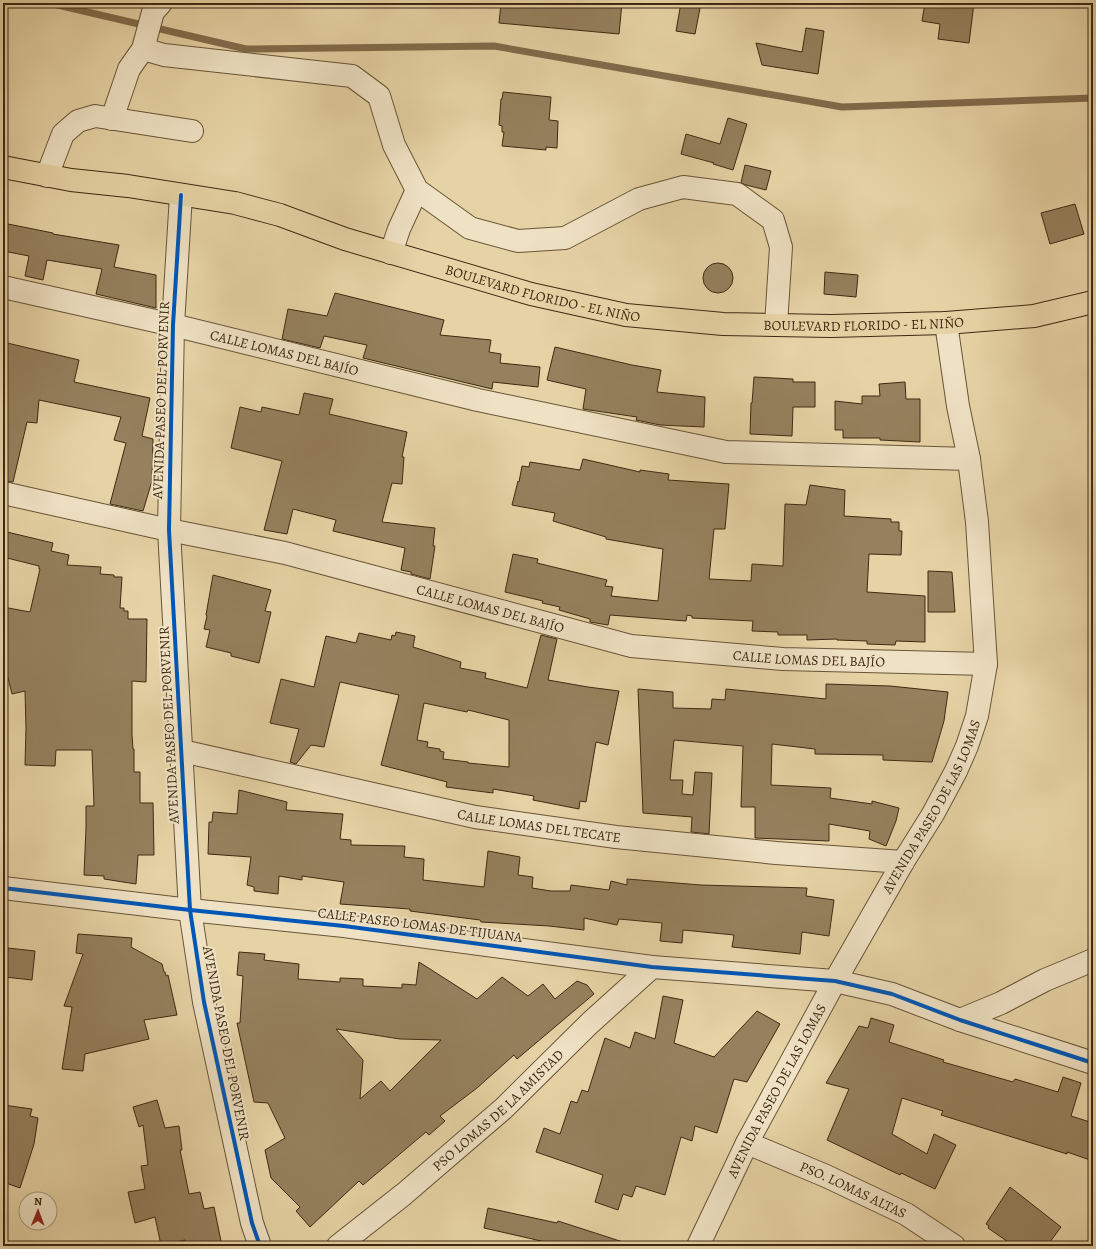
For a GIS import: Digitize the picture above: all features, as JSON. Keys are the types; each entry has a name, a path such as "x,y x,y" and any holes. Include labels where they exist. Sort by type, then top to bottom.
{"main road":[{"name":"BOULEVARD FLORIDO - EL NIÑO","path":"3,167 71,180 128,186 235,203 280,215 345,239 530,294 626,315 723,324 831,326 946,324 1034,316 1093,302"}],"street":[{"path":"112,119 129,69 143,49 153,12 161,3"},
{"path":"143,49 164,55 352,76 379,96 394,145 417,190 470,228 518,241 565,238 639,199 683,187 737,194 773,220 781,247 776,325"},
{"path":"47,176 63,134 78,120 95,116 192,131"},
{"path":"391,253 399,229 417,190"},
{"name":"AVENIDA PASEO DEL PORVENIR","path":"181,195 173,325 169,530 190,910 204,1002 252,1222 260,1246"},
{"name":"CALLE LOMAS DEL BAJÍO","path":"3,287 173,325 478,400 726,452 970,459"},
{"name":"AVENIDA PASEO DE LAS LOMAS","path":"698,1246 747,1143 835,981 903,862 933,814 956,771 967,746 977,716 986,664 977,522 970,459 958,406 946,324"},
{"name":"CALLE LOMAS DEL BAJÍO","path":"3,492 169,530 285,553 631,646 783,659 986,664"},
{"name":"CALLE LOMAS DEL TECATE","path":"182,751 475,817 624,838 776,853 903,862"},
{"name":"CALLE PASEO LOMAS DE TIJUANA","path":"3,888 344,926 652,967 835,981"},
{"path":"960,1020 1001,1003 1045,980 1093,960"},
{"name":"PSO LOMAS DE LA AMISTAD","path":"338,1246 404,1194 504,1108 590,1023 652,967"},
{"path":"835,981 892,994 960,1020 1093,1063"},
{"name":"PSO. LOMAS ALTAS","path":"747,1143 826,1176 906,1214 954,1246"}],"building":[{"path":"501,3 622,3 619,34 499,23"},
{"path":"681,3 701,3 695,34 676,31"},
{"path":"925,3 974,3 969,43 938,39 940,24 922,21"},
{"path":"806,28 824,31 818,74 762,65 756,43 802,52"},
{"path":"503,92 551,97 549,120 558,121 557,148 546,147 546,150 502,146 504,132 502,132 502,126 499,125"},
{"path":"728,118 747,124 733,170 681,154 686,134 720,144"},
{"path":"745,165 771,171 766,190 741,183"},
{"path":"1075,204 1084,234 1050,244 1041,213"},
{"path":"3,223 53,234 119,245 114,267 156,275 156,308 96,294 102,269 47,260 43,280 25,276 29,256 3,251"},
{"path":"718,263 729,267 733,278 729,289 718,293 707,289 703,278 707,267"},
{"path":"825,272 858,275 856,297 824,294"},
{"path":"335,293 444,320 440,335 491,340 489,352 501,354 500,363 540,367 538,387 493,382 492,389 363,358 367,345 324,336 320,348 282,339 288,309 327,316"},
{"path":"3,342 79,360 74,382 150,398 142,436 153,439 152,481 143,511 110,504 126,443 114,440 121,417 39,400 37,423 27,422 13,482 3,481"},
{"path":"555,347 632,365 661,370 657,392 705,397 704,427 660,425 636,420 637,417 583,409 586,389 547,380"},
{"path":"754,377 793,379 793,382 815,382 815,407 793,407 792,436 750,434"},
{"path":"905,382 906,399 920,399 920,442 880,440 880,438 843,438 843,430 835,430 835,401 862,404 862,396 880,396 879,384"},
{"path":"304,393 333,399 329,414 407,432 402,457 404,457 402,484 392,483 382,522 435,528 433,546 435,546 430,579 401,570 405,548 333,531 336,520 293,509 287,534 264,530 282,461 231,448 240,407 261,412 262,407 299,415"},
{"path":"583,459 640,472 640,470 669,474 668,480 729,484 725,529 714,529 709,579 751,581 752,564 783,566 785,504 806,505 810,485 845,490 844,516 891,519 891,522 899,522 899,531 902,531 901,555 869,554 867,592 925,596 925,642 896,641 895,645 867,644 867,641 837,639 807,640 807,635 778,635 778,632 752,631 753,621 692,618 692,616 687,615 686,621 610,615 608,625 590,622 590,619 559,610 560,607 542,603 543,601 505,592 513,554 538,559 537,563 607,580 605,586 613,587 611,596 658,601 663,549 606,539 606,537 553,521 555,513 512,505 522,466 529,467 530,462 580,470"},
{"path":"3,531 53,543 51,551 69,555 67,565 101,567 100,574 122,577 120,608 124,608 124,611 128,611 128,619 147,619 146,682 132,681 132,735 134,749 134,772 140,772 140,803 153,803 154,855 138,855 136,884 104,879 104,876 84,875 86,806 94,806 92,750 56,750 55,766 25,765 25,691 12,694 3,658 3,607 30,612 40,569 39,566 3,557"},
{"path":"928,571 952,572 955,612 928,612"},
{"path":"213,575 271,590 265,611 271,612 259,663 231,656 231,653 206,647 210,630 204,629"},
{"path":"396,632 415,636 413,647 461,662 460,668 486,673 485,678 527,688 541,635 557,639 548,680 619,691 608,745 596,742 586,802 580,801 579,809 533,800 534,796 493,789 493,793 446,787 447,782 381,765 399,695 340,682 324,747 311,745 296,764 290,762 299,729 270,723 281,679 314,687 326,636 356,643 359,633 391,640 392,635 395,636","holes":["424,703 467,712 468,710 509,720 509,767 443,759 444,752 440,751 440,749 427,747 428,742 417,740"]},
{"path":"826,684 890,686 948,692 944,721 932,762 883,760 883,755 815,754 815,749 772,744 771,785 831,788 830,798 872,804 872,801 899,808 896,821 886,846 869,839 870,831 829,824 829,841 755,838 755,807 741,807 743,746 674,740 670,780 683,780 682,794 693,795 695,772 712,773 709,834 691,832 692,817 643,813 638,689 673,692 673,708 711,709 712,699 725,700 726,689 826,699"},
{"path":"239,790 287,802 286,810 343,814 340,839 351,840 351,845 405,846 404,857 424,859 423,880 484,887 488,851 520,857 518,875 533,877 532,888 551,891 570,891 571,885 609,890 611,881 627,885 627,879 701,885 807,888 806,896 834,900 829,936 802,932 800,954 732,947 734,935 683,930 682,943 660,941 662,923 619,919 617,925 584,918 584,930 549,926 481,922 480,920 410,911 410,909 340,904 344,882 302,876 302,880 279,876 278,894 254,891 254,887 247,885 251,857 208,854 209,822 212,822 213,812 237,814"},
{"path":"78,934 132,938 131,947 162,964 166,976 168,975 177,1015 144,1020 149,1039 85,1054 83,1071 62,1069 72,1007 64,1006 83,954 76,953"},
{"path":"8,948 35,951 32,980 5,977"},
{"path":"239,952 265,954 264,960 299,964 298,979 340,982 340,978 363,979 363,986 402,988 402,984 416,985 419,962 477,999 502,977 528,996 543,984 555,999 577,981 587,985 594,994 517,1059 514,1055 477,1088 440,1116 445,1121 429,1135 426,1132 363,1185 359,1181 310,1227 296,1211 300,1207 271,1178 265,1150 285,1138 268,1103 254,1102 237,1023 240,1023 243,976 237,975","holes":["336,1029 400,1039 441,1040 390,1091 381,1081 360,1099 363,1060"]},
{"path":"663,996 683,1000 674,1043 714,1057 757,1011 780,1024 747,1082 734,1079 717,1133 695,1126 692,1141 681,1137 665,1195 636,1186 632,1197 623,1194 618,1210 595,1202 603,1175 536,1152 544,1128 560,1134 571,1101 577,1103 582,1090 588,1092 605,1038 630,1048 635,1032 655,1039"},
{"path":"871,1018 894,1025 889,1042 944,1060 943,1062 1013,1082 1015,1079 1058,1092 1063,1077 1081,1083 1071,1116 1093,1123 1093,1161 941,1115 943,1111 902,1098 892,1134 927,1154 934,1134 956,1145 935,1189 901,1173 900,1175 827,1140 849,1089 826,1083 859,1026 868,1028"},
{"path":"157,1100 165,1128 179,1126 182,1150 180,1150 189,1194 200,1192 204,1209 214,1207 222,1246 184,1246 185,1240 161,1245 155,1217 135,1223 128,1192 145,1189 141,1166 148,1165 143,1125 139,1127 133,1107"},
{"path":"3,1105 32,1109 30,1116 38,1118 34,1144 20,1188 3,1182"},
{"path":"1010,1187 1061,1227 1047,1246 1014,1246 988,1228 989,1226 986,1224"},
{"path":"488,1208 557,1223 558,1221 623,1242 622,1246 549,1246 550,1243 484,1228"}],"waterway":[{"path":"49,3 246,49 494,46 842,107 1093,98"}],"cycle path":[{"path":"181,195 173,325 169,530 190,910 204,1002 252,1223 260,1246"},
{"path":"3,888 344,926 652,967 835,981 892,994 960,1020 1093,1063"}]}
